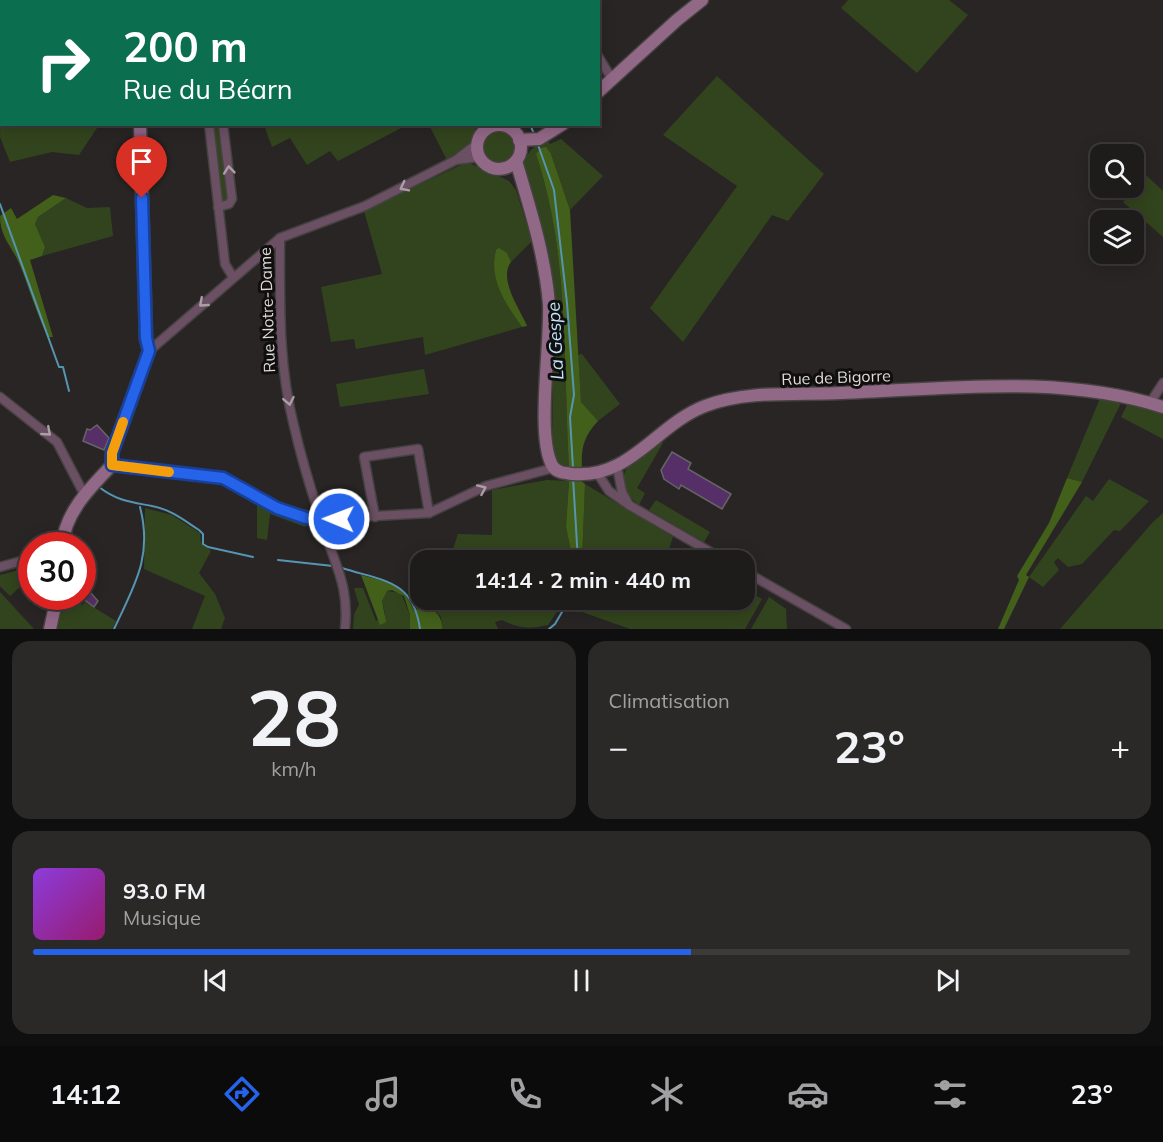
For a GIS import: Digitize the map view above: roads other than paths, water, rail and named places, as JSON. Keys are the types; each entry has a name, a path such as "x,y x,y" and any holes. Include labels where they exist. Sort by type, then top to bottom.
{"main road":[{"path":"600,90 697,1"},
{"path":"66,532 72,514 84,494 112,465 112,453 149,351 146,338 140,126"},
{"path":"496,126 478,135 479,157 489,167 502,169 514,181 533,216"},
{"path":"502,126 512,130 519,140 520,153 516,161 502,169"},
{"path":"519,140 539,139 560,126"},
{"path":"516,161 533,216 546,275 549,306 545,434 553,468"},
{"name":"Rue de Bigorre","path":"553,468 565,473 598,474 616,467 689,414 704,406 748,397 1007,386 1073,388 1112,394 1163,407"},
{"path":"50,629 54,610"}],"street":[{"path":"600,59 612,79"},
{"path":"208,126 225,264 233,277"},
{"path":"218,207 229,204 232,199 223,126"},
{"path":"456,160 478,135"},
{"path":"149,351 280,238 365,206 456,160 479,157"},
{"name":"Rue Notre-Dame","path":"280,238 282,364 293,425 321,519 341,573 347,607 345,629"},
{"path":"1150,403 1163,383"},
{"path":"0,398 57,442 84,494"},
{"path":"375,518 364,457 418,449 429,513"},
{"path":"112,465 223,478 277,508 321,519 375,518 429,513 486,486 553,468"},
{"path":"616,467 622,492 629,505"},
{"path":"598,474 609,491 629,505 707,550"},
{"path":"0,567 18,562"},
{"path":"755,577 846,629"}],"waterway":[{"name":"La Gespe","path":"531,126 534,134"},
{"name":"La Gespe","path":"537,142 554,190 567,303 574,395 570,417 573,468"},
{"path":"0,204 59,367 63,367 69,391"},
{"name":"La Gespe","path":"573,477 577,550"},
{"path":"99,487 118,498 159,508 177,516 199,530 203,534 203,544 208,547 253,557"},
{"path":"114,629 134,585 143,556 144,541 140,507"},
{"path":"278,560 333,566"},
{"path":"342,568 382,580 403,591 416,613 420,629"},
{"name":"La Gespe","path":"549,629 555,624 563,610"}]}
